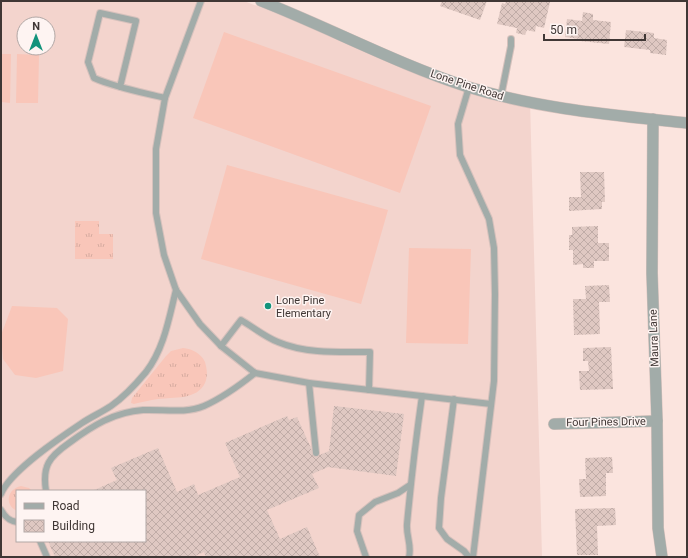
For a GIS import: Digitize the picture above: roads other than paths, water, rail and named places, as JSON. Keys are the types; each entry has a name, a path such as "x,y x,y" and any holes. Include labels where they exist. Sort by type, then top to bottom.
{"street":[{"name":"Lone Pine Road","path":"265,2 432,74 469,87 519,101 573,110 687,123"},
{"name":"Maura Lane","path":"653,119 652,273 657,421 658,528 662,557"},
{"name":"Four Pines Drive","path":"554,424 657,421"}],"lane":[{"path":"201,1 165,98 156,149 156,213 164,255 176,290 200,324 220,346 256,373 309,383 491,404"},
{"path":"120,87 136,21 100,13 88,62 94,78 111,85 165,98"},
{"path":"501,96 511,46 511,39"},
{"path":"469,87 458,124 460,155 489,219 494,248 495,294 494,381 473,557"},
{"path":"1,494 9,482 29,462 83,422 111,406 128,392 146,371 162,343 176,290"},
{"path":"220,346 241,320 277,342 294,347 312,350 370,352 369,390"},
{"path":"46,490 45,471 50,459 59,450 91,427 111,417 142,410 188,410 204,406 256,373"},
{"path":"309,383 316,453"},
{"path":"409,557 411,549 407,527 410,485 422,396"},
{"path":"454,400 441,498 439,528 447,539 464,551 469,557"},
{"path":"366,557 357,531 359,515 376,502 398,493 410,485"},
{"path":"1,510 4,516 16,522"},
{"path":"40,542 47,557"}],"place":[{"name":"Lone Pine Elementary","path":"268,306"}]}
